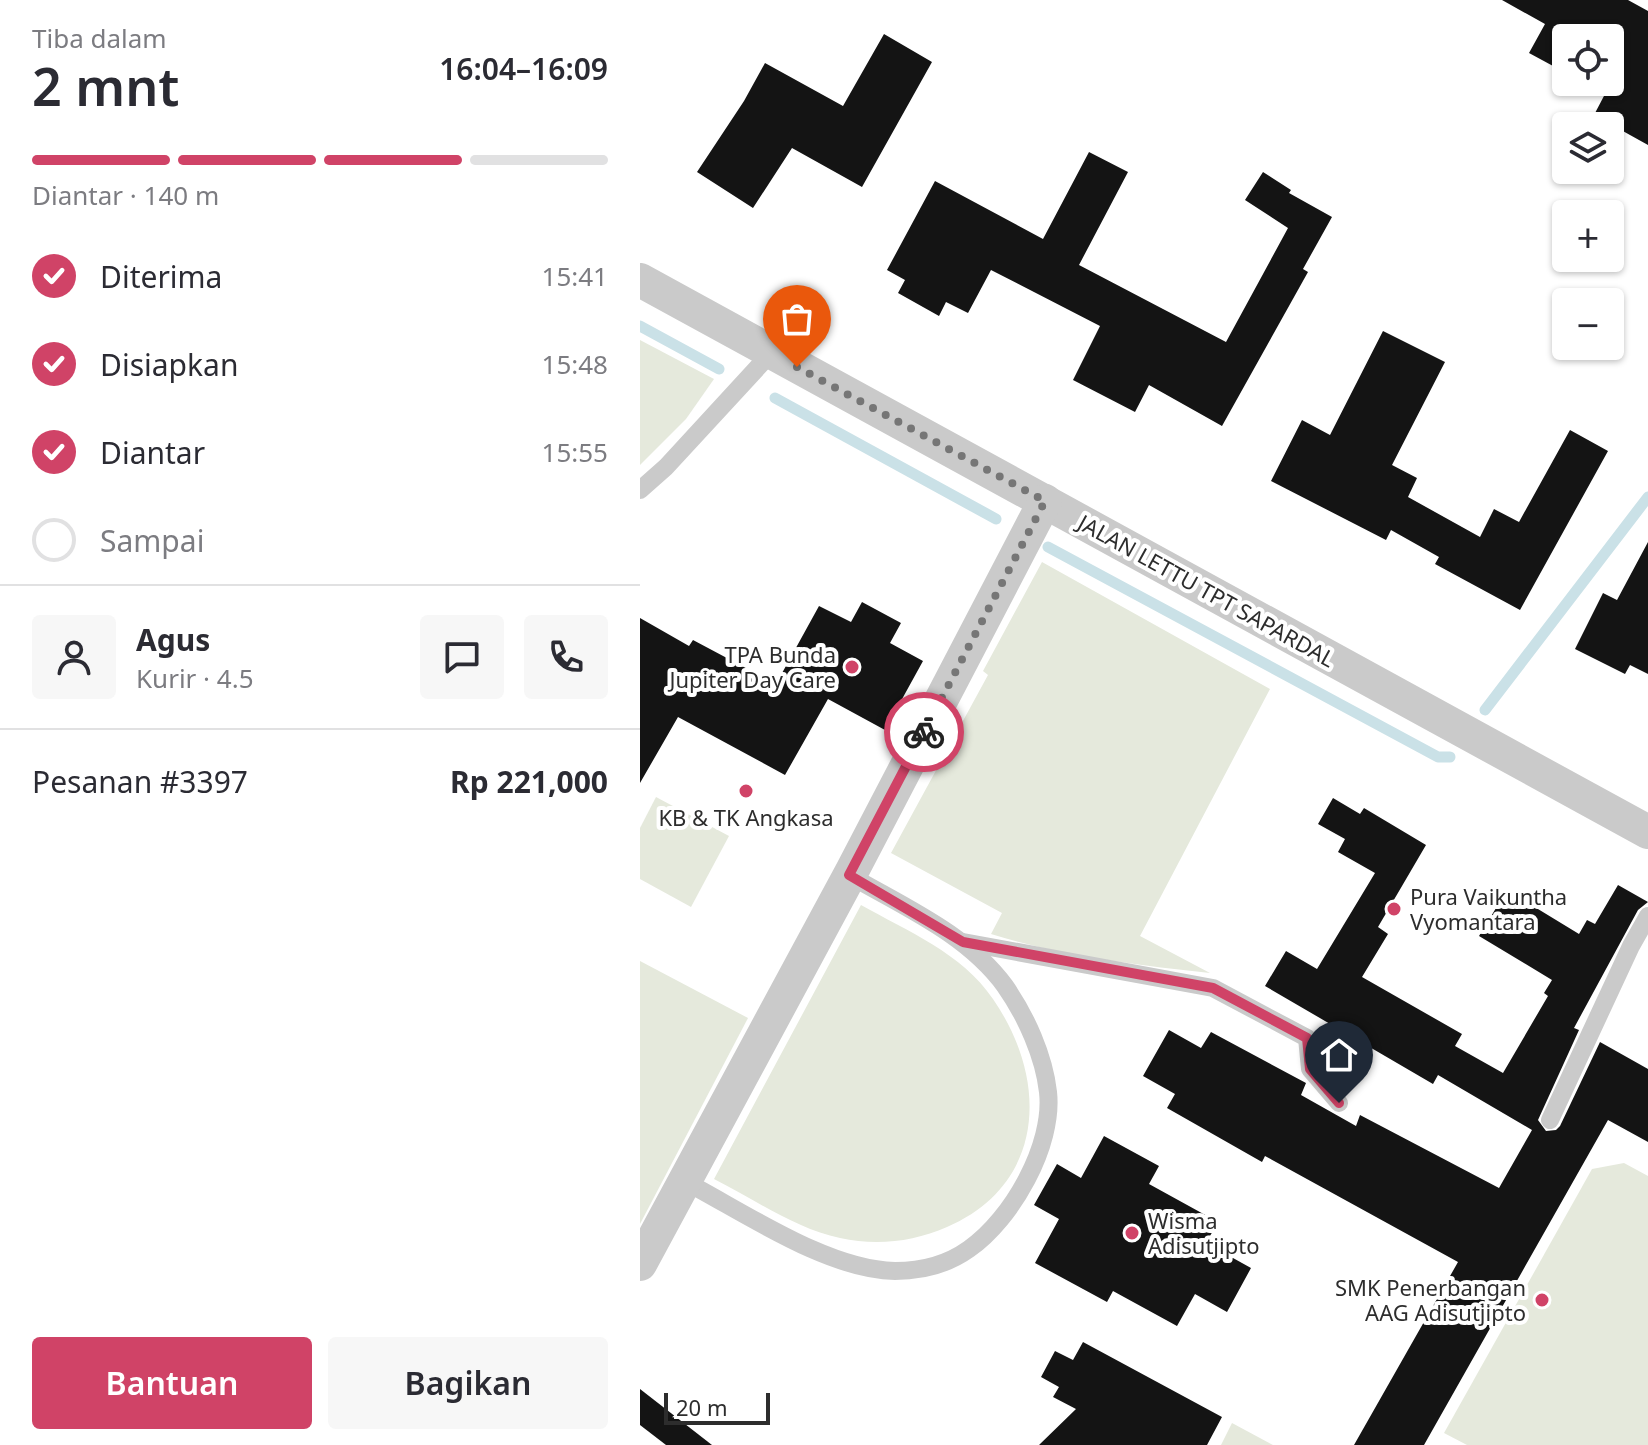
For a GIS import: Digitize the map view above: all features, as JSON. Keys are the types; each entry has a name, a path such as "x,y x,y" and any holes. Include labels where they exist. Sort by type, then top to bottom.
{"street":[{"name":"JALAN LETTU TPT SAPARDAL","path":"640,280 1648,832"},
{"path":"640,1264 1045,501"}],"lane":[{"path":"640,490 666,467 771,353"},
{"path":"686,1182 815,1250 865,1268 895,1271 946,1262 970,1248 993,1227 1028,1174 1042,1145 1048,1094 1044,1070 1023,1016 988,963 963,942 849,875"},
{"path":"1550,1120 1648,916"},
{"path":"963,942 1213,988 1307,1038 1310,1069 1339,1103"}],"shaded area":[{"path":"640,340 714,379 686,419 640,465"},
{"path":"1042,562 1270,689 1140,936 1210,973 1072,954 991,934 1002,913 891,853 988,675 983,671"},
{"path":"656,797 729,836 691,907 640,879 640,828"},
{"path":"861,905 933,944 980,983 1011,1030 1023,1063 1029,1095 1028,1127 1020,1157 1004,1185 980,1208 947,1227 894,1241 867,1242 824,1234 791,1221 714,1179"},
{"path":"640,961 748,1018 640,1224"},
{"path":"1624,1163 1648,1176 1648,1445 1467,1445 1444,1433 1592,1169"},
{"path":"1232,1423 1273,1445 1221,1445"}],"building":[{"path":"1502,0 1628,0 1648,11 1648,145 1624,132 1624,112 1596,112 1604,96 1624,96 1624,24 1552,24 1552,65 1529,53 1545,24"},
{"path":"884,34 932,62 862,187 792,148 753,208 697,172 765,63 843,106"},
{"path":"1089,152 1128,172 1079,265 1226,342 1288,228 1245,200 1263,172 1291,190 1289,193 1332,217 1303,269 1308,272 1222,426 1149,385 1135,412 1073,380 1100,326 991,270 968,313 946,302 939,316 898,293 905,280 887,270 935,181 1043,239"},
{"path":"1383,331 1445,362 1392,465 1417,478 1408,497 1480,537 1494,509 1519,522 1570,430 1608,451 1520,610 1435,564 1439,557 1391,530 1386,540 1271,481 1302,420 1330,435"},
{"path":"1648,542 1648,674 1630,665 1625,674 1575,649 1603,593 1617,600"},
{"path":"862,602 901,623 890,643 923,661 885,730 828,699 785,775 678,717 640,783 640,618 689,646 693,640 776,684 819,606 851,622"},
{"path":"1333,798 1360,814 1364,808 1426,845 1378,927 1388,934 1362,977 1462,1034 1455,1046 1503,1073 1548,996 1544,993 1552,980 1479,936 1507,890 1579,934 1587,920 1595,924 1618,885 1648,902 1638,910 1574,1028 1579,1030 1538,1120 1546,1131 1556,1130 1560,1126 1600,1042 1648,1069 1648,1142 1608,1120 1424,1445 1354,1445 1458,1262 1265,1156 1262,1162 1167,1108 1175,1094 1143,1076 1169,1030 1201,1048 1211,1032 1306,1083 1301,1095 1356,1126 1360,1115 1499,1188 1532,1130 1438,1075 1433,1084 1265,986 1286,951 1317,969 1375,873 1338,852 1345,839 1318,824"},
{"name":"Wisma Adisutjipto","path":"1104,1136 1159,1166 1149,1184 1218,1222 1206,1243 1251,1268 1227,1312 1195,1294 1177,1326 1113,1291 1107,1302 1035,1263 1059,1219 1034,1205 1057,1164 1081,1178"},
{"path":"1083,1342 1222,1417 1207,1445 1039,1445 1076,1409 1053,1397 1059,1387 1041,1377 1055,1351 1073,1360"},
{"path":"640,1389 712,1445 666,1445 640,1425"}],"waterway":[{"path":"640,326 719,369"},
{"path":"775,398 996,519"},
{"path":"1485,710 1648,497"},
{"path":"1048,547 1438,757 1450,757"}],"way so far":[{"path":"797,367 1045,501 924,732"}],"place":[{"name":"TPA Bunda Jupiter Day Care","path":"852,667"},
{"name":"KB & TK Angkasa","path":"746,791"},
{"name":"Pura Vaikuntha Vyomantara","path":"1394,909"},
{"name":"Wisma Adisutjipto","path":"1132,1233"},
{"name":"SMK Penerbangan AAG Adisutjipto","path":"1542,1300"}],"route":[{"path":"924,732 849,875 963,942 1213,988 1307,1038 1310,1069 1339,1103"}]}
